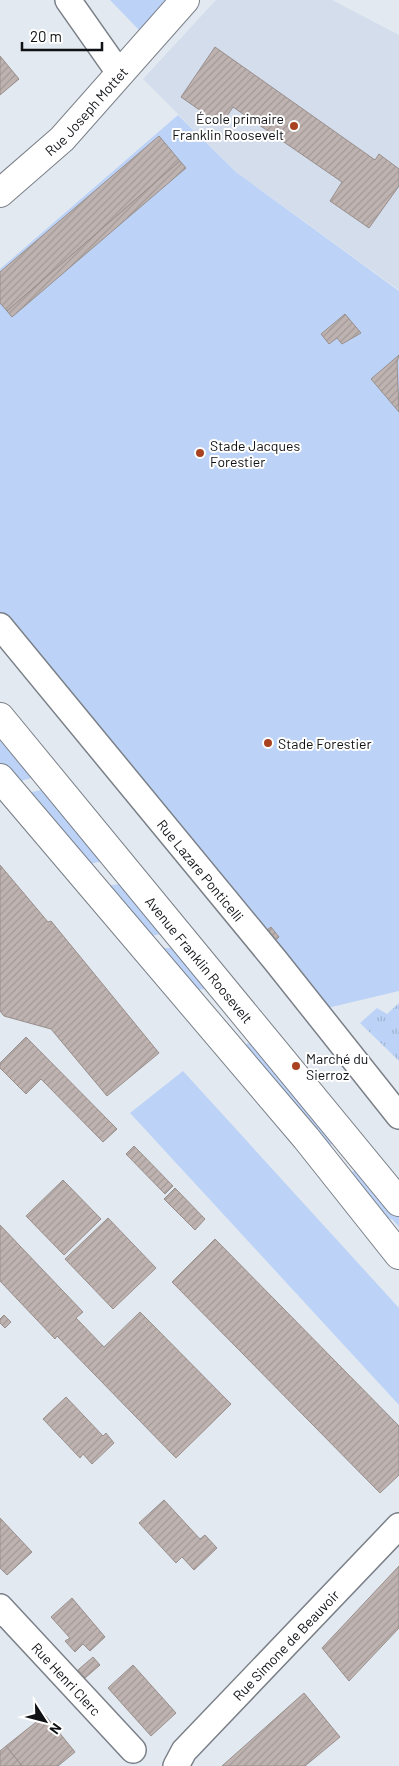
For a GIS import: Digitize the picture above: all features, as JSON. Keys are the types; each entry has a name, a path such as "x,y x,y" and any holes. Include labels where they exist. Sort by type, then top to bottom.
{"main road":[{"name":"Rue Joseph Mottet","path":"0,193 62,139 185,0"},
{"name":"Avenue Franklin Roosevelt","path":"0,718 399,1202"},
{"path":"0,778 387,1232 399,1255"}],"street":[{"path":"68,0 120,74"},
{"name":"Rue Lazare Ponticelli","path":"0,626 275,960 394,1099"},
{"name":"Rue Simone de Beauvoir","path":"176,1766 184,1751 399,1526"},
{"name":"Rue Henri Clerc","path":"0,1608 133,1750"}],"shaded area":[{"name":"École primaire Franklin Roosevelt","path":"216,0 332,0 399,35 399,290 236,172 143,79"}],"green space":[{"path":"110,0 166,0 140,31"},
{"name":"Stade Forestier","path":"178,115 236,172 399,291 399,991 323,1009 0,616 0,269"},
{"path":"0,740 32,778 13,783 0,768"},
{"path":"41,790 103,861 85,865 23,794"},
{"path":"121,884 162,934 144,937 102,886"},
{"path":"154,948 173,948 206,989 189,990"},
{"path":"399,1003 399,1061 360,1023 377,1008 387,1014"},
{"path":"251,1043 336,1144 321,1145 235,1046"},
{"path":"183,1071 399,1308 399,1405 130,1113"},
{"path":"356,1170 399,1218 399,1227 393,1220 372,1212 344,1176"}],"building":[{"path":"215,47 375,160 379,154 399,169 399,186 369,228 330,201 342,182 233,107 221,125 181,97"},
{"path":"0,56 19,79 0,95"},
{"path":"159,136 180,161 7,311 0,303 0,272"},
{"path":"180,161 186,168 12,317 7,311"},
{"path":"345,314 361,333 342,344 337,338 329,344 321,334"},
{"path":"399,355 397,362 399,412 371,379"},
{"path":"0,865 48,922 51,921 159,1053 107,1096 51,1029 4,1016 0,1011"},
{"path":"271,927 279,937 272,943 263,933"},
{"path":"26,1037 117,1129 103,1142 41,1079 26,1094 0,1068 0,1063"},
{"path":"134,1146 173,1186 165,1194 126,1154"},
{"path":"63,1180 101,1219 64,1255 26,1216"},
{"path":"175,1188 205,1219 195,1230 164,1199"},
{"path":"108,1218 156,1268 113,1309 65,1259"},
{"path":"0,1225 83,1312 76,1318 104,1347 140,1312 231,1404 176,1458 57,1336 55,1339 0,1281"},
{"path":"215,1239 399,1426 399,1475 380,1493 172,1282"},
{"path":"4,1315 11,1322 5,1328 0,1323 0,1319"},
{"path":"66,1397 103,1436 106,1433 114,1443 92,1464 83,1454 80,1458 43,1419"},
{"path":"164,1500 200,1539 205,1535 217,1548 194,1570 182,1557 176,1563 139,1523"},
{"path":"0,1518 32,1552 7,1575 0,1568"},
{"path":"399,1566 399,1628 349,1681 322,1648"},
{"path":"72,1598 105,1637 90,1651 83,1644 75,1652 65,1641 70,1638 51,1617"},
{"path":"93,1657 100,1665 85,1678 78,1670"},
{"path":"133,1665 176,1713 151,1736 108,1688"},
{"path":"304,1693 340,1737 305,1766 222,1766"},
{"path":"45,1715 75,1752 58,1766 22,1766 6,1746"},
{"path":"6,1746 22,1766 0,1766 0,1751"}],"place":[{"name":"École primaire Franklin Roosevelt","path":"294,126"},
{"name":"Stade Jacques Forestier","path":"200,453"},
{"name":"Stade Forestier","path":"268,743"},
{"name":"Marché du Sierroz","path":"296,1066"}]}
